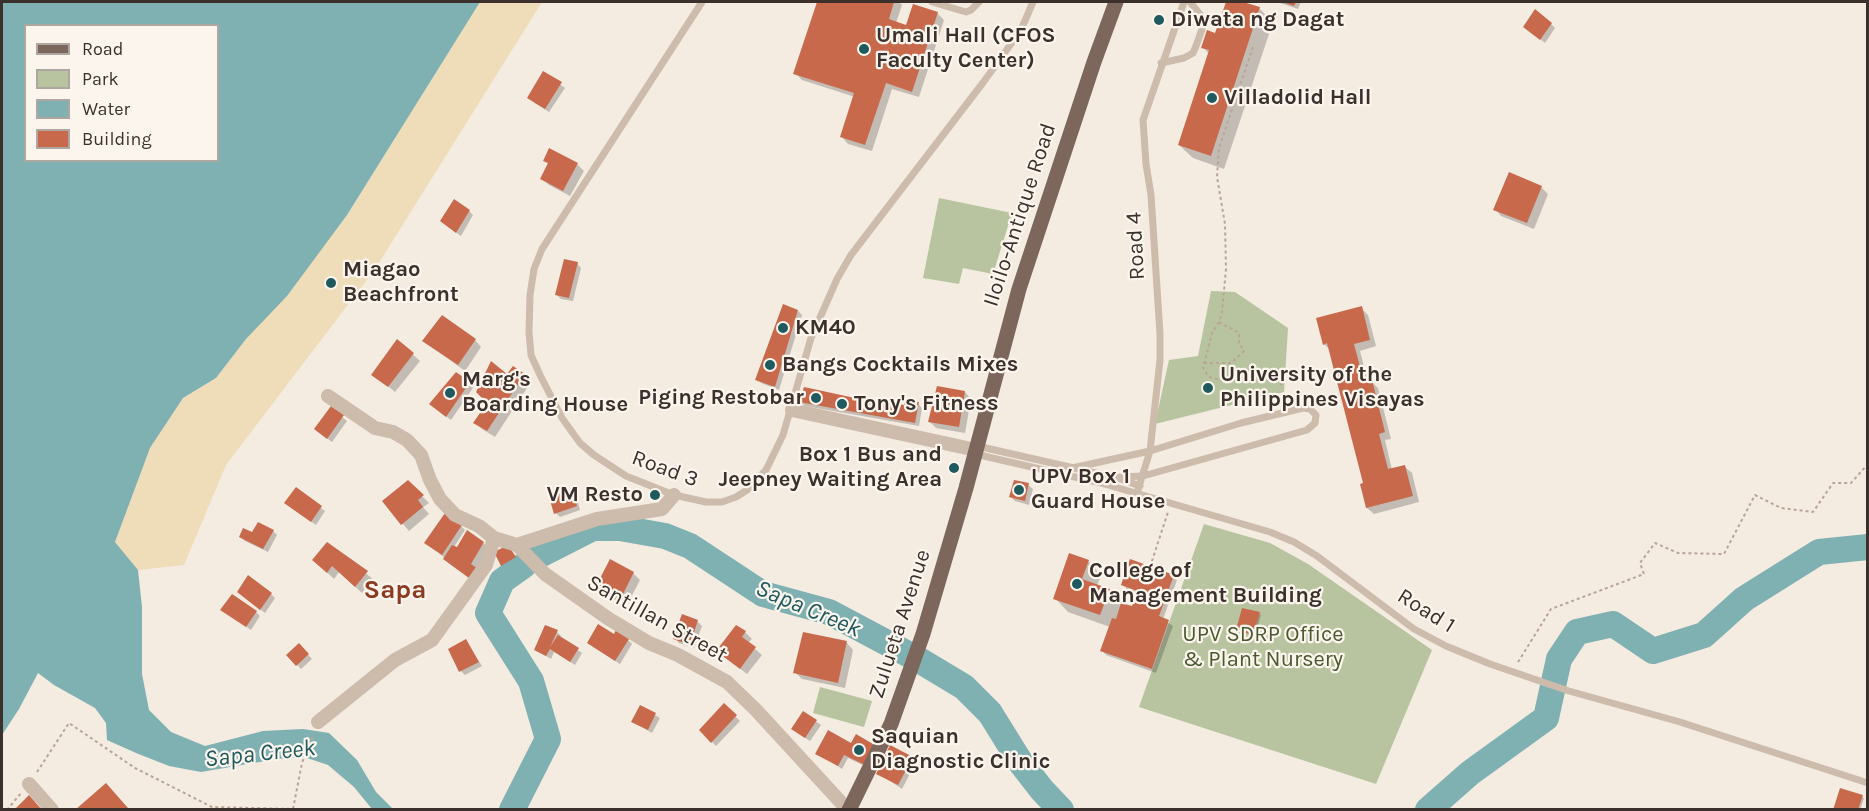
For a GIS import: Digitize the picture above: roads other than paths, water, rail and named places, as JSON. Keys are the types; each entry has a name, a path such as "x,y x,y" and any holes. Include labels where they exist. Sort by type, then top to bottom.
{"main road":[{"name":"Iloilo-Antique Road","path":"976,450 1019,289 1116,2"},
{"name":"Zulueta Avenue","path":"849,810 891,724 923,634 976,450"}],"street":[{"path":"328,396 375,428 393,432 407,440 421,455 440,499 455,515 479,526 494,538 517,545 597,519 662,509 674,495"},
{"path":"792,410 976,450"},
{"path":"318,722 394,660 432,640 486,565 494,538"},
{"name":"Santillan Street","path":"517,545 544,574 609,620 649,643 703,667 727,682 849,810"},
{"path":"29,784 52,810"}],"lane":[{"name":"Road 3","path":"702,2 542,249 534,269 529,308 531,355 550,396 574,436 594,455 614,469 651,487 706,502 722,502 736,497 747,490 766,470 792,410 811,338 837,279 851,255 1021,30 1033,2"},
{"path":"932,2 966,12 979,2"},
{"name":"Road 4","path":"1137,493 1150,452 1160,360 1151,195 1143,120 1184,2"},
{"path":"1161,63 1184,58 1193,53 1202,29 1203,18 1190,2"},
{"path":"1072,468 1150,452 1241,423 1304,408 1310,409 1316,415 1315,423 1307,430 1143,476 1118,478 1101,483"},
{"path":"976,450 1118,478 1140,486"},
{"name":"Road 1","path":"976,450 1171,502 1269,532 1317,556 1414,629 1446,646 1569,691 1680,722 1868,783"}],"water":[{"path":"2,2 480,2 347,215 287,296 246,339 216,378 183,398 150,448 115,542 138,570 142,607 142,674 149,710 171,732 205,746 263,731 303,729 329,733 357,760 376,792 393,809 372,809 354,787 328,765 304,757 277,759 201,772 169,766 107,740 106,723 95,708 54,685 38,673 2,735"}],"waterway":[{"name":"Sapa Creek","path":"538,556 593,528 620,528 665,536 690,546 763,594 829,612 964,687 990,713 1021,763 1061,810"},
{"name":"Sapa Creek","path":"1428,810 1470,773 1546,718 1559,659 1577,632 1613,624 1653,651 1704,635 1744,599 1819,552 1868,547"},
{"name":"Sapa Creek","path":"512,810 548,739 531,681 488,613 502,581 523,566"}],"place":[{"name":"Diwata ng Dagat","path":"1159,20"},
{"name":"Umali Hall (CFOS Faculty Center)","path":"864,49"},
{"name":"Villadolid Hall","path":"1212,98"},
{"name":"Miagao Beachfront","path":"331,283"},
{"name":"KM40","path":"783,328"},
{"name":"Bangs Cocktails Mixes","path":"770,365"},
{"name":"University of the Philippines Visayas","path":"1208,388"},
{"name":"Marg's Boarding House","path":"450,393"},
{"name":"Piging Restobar","path":"816,398"},
{"name":"Tony's Fitness","path":"842,404"},
{"name":"Box 1 Bus and Jeepney Waiting Area","path":"954,468"},
{"name":"UPV Box 1 Guard House","path":"1019,490"},
{"name":"VM Resto","path":"655,495"},
{"name":"College of Management Building","path":"1077,584"},
{"name":"Saquian Diagnostic Clinic","path":"859,750"}],"district":[{"name":"Sapa","path":"395,591"}],"park label":[{"name":"UPV SDRP Office & Plant Nursery","path":"1263,648"}]}
